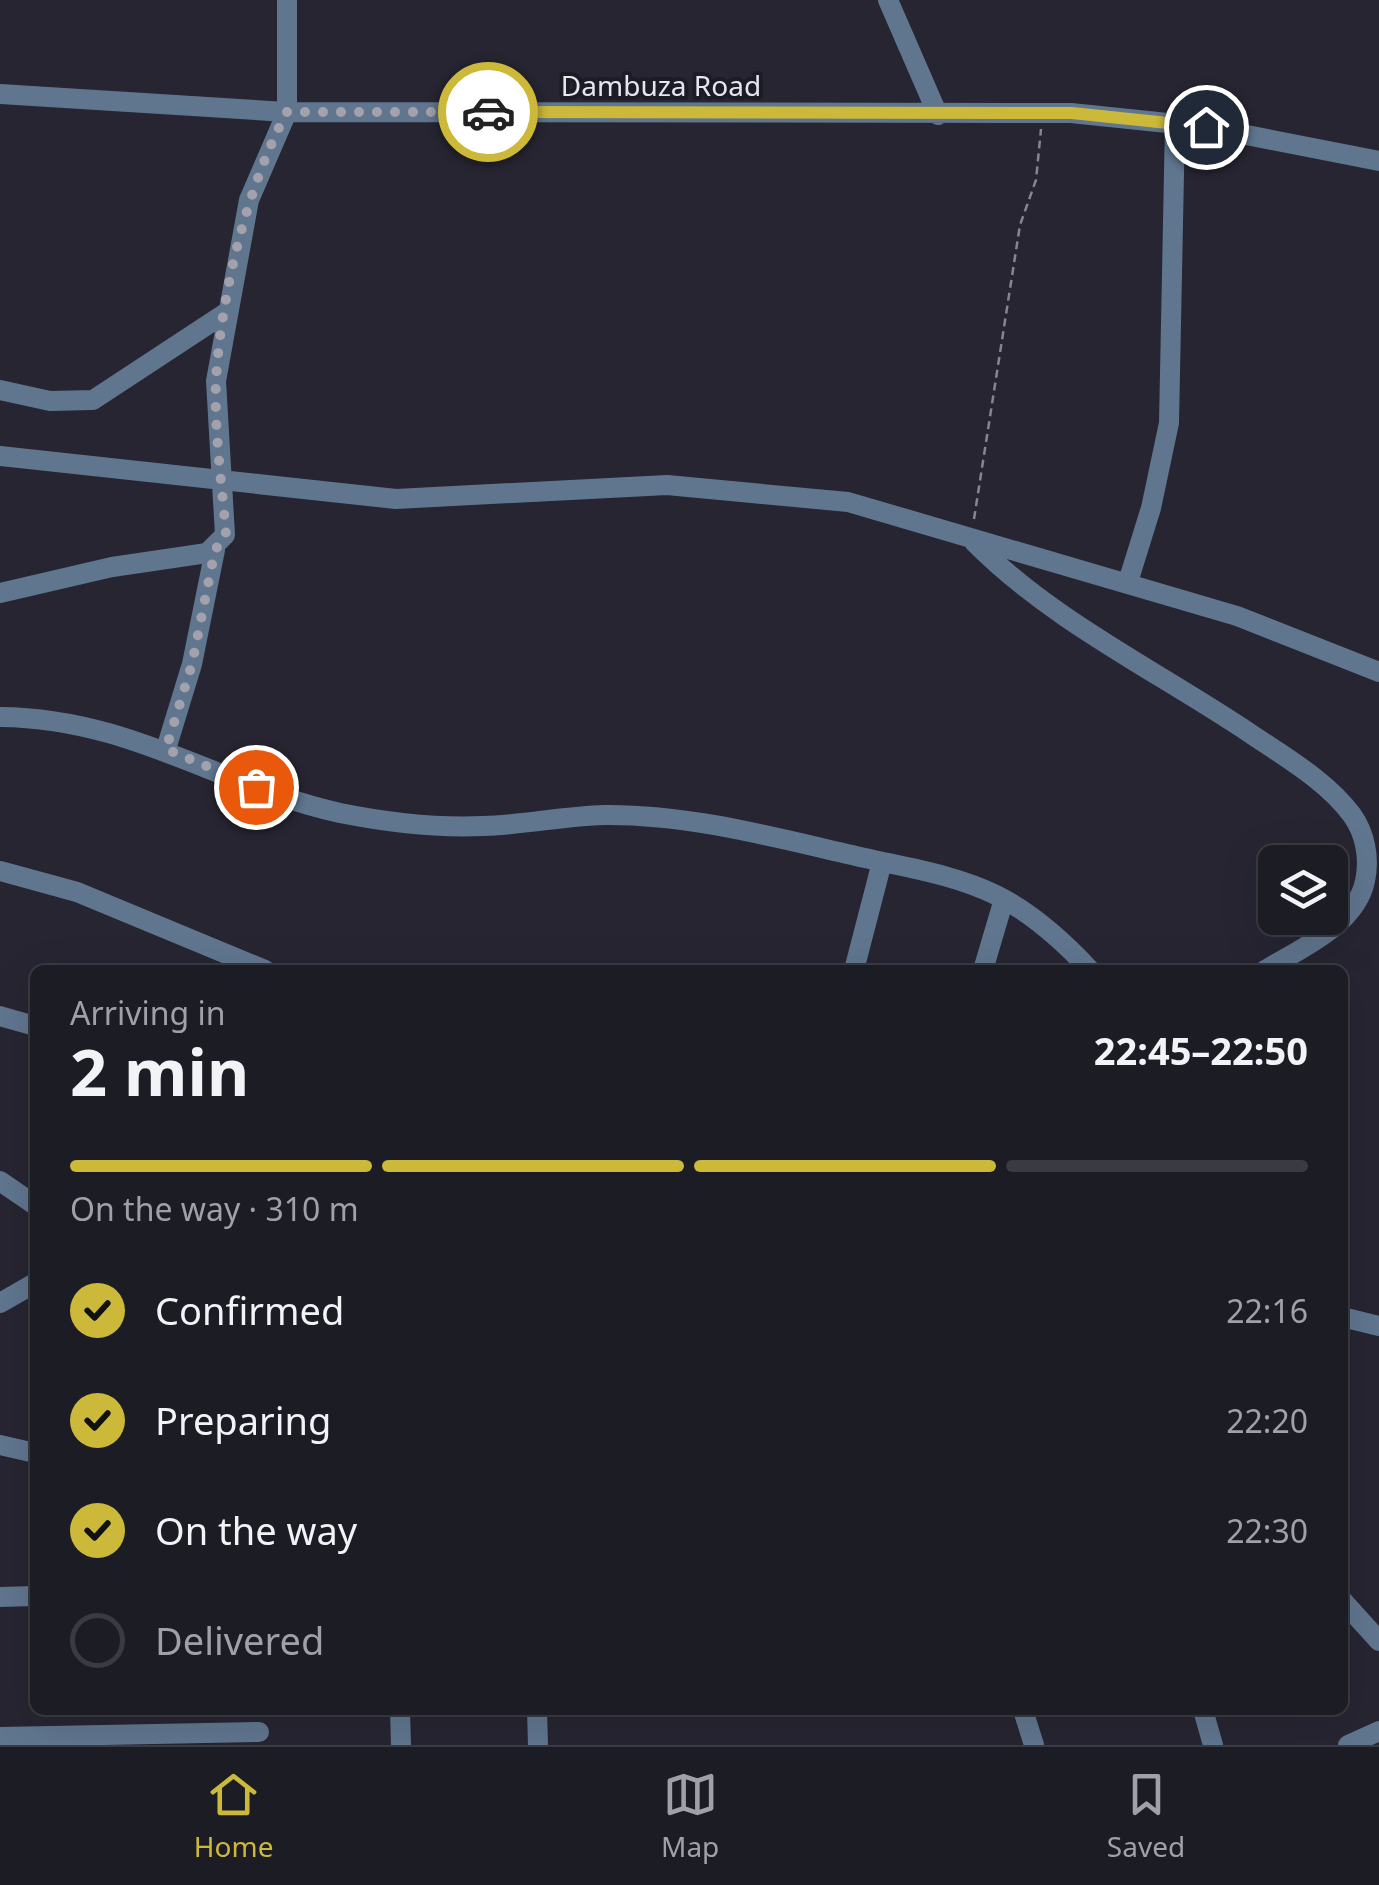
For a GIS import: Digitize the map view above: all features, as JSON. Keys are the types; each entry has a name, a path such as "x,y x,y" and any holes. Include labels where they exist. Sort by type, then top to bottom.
{"street":[{"path":"166,749 192,664 215,550 226,535 216,381 248,200 287,112 287,0"},
{"path":"888,0 938,115"},
{"path":"900,22 905,0"},
{"name":"Dambuza Road","path":"0,94 287,112 1042,113 1175,123 1379,161"},
{"path":"1128,582 1151,508 1169,423 1175,123"},
{"path":"0,390 50,401 93,400 227,312"},
{"path":"0,456 396,499 667,485 848,502 1237,616 1379,672"},
{"path":"972,541 1032,593 1312,776 1351,814 1372,848 1365,883 1345,917 1273,965"},
{"path":"0,593 112,566 215,550"},
{"path":"0,717 76,723 166,749 256,787 340,813 480,826 644,816 729,828 930,872 1004,899 1057,936 1085,965"},
{"path":"855,965 882,862"},
{"path":"0,871 77,892 253,965"},
{"path":"985,965 1004,899"},
{"path":"0,1016 30,1025"},
{"path":"0,1181 30,1202"},
{"path":"0,1303 30,1286"},
{"path":"1348,1318 1379,1326"},
{"path":"0,1445 30,1452"},
{"path":"0,1597 30,1596"},
{"path":"1348,1607 1379,1641"},
{"path":"400,1715 401,1745"},
{"path":"538,1715 538,1745"},
{"path":"1025,1715 1034,1745"},
{"path":"1204,1715 1214,1745"},
{"path":"1348,1745 1379,1731"},
{"path":"0,1737 259,1738"}],"path":[{"path":"972,541 1020,225 1036,180 1042,113"}],"way so far":[{"path":"256,787 166,749 192,664 215,550 226,535 216,381 248,200 260,164 287,112 488,112"}],"route":[{"path":"488,112 1072,113 1206,127"}]}
